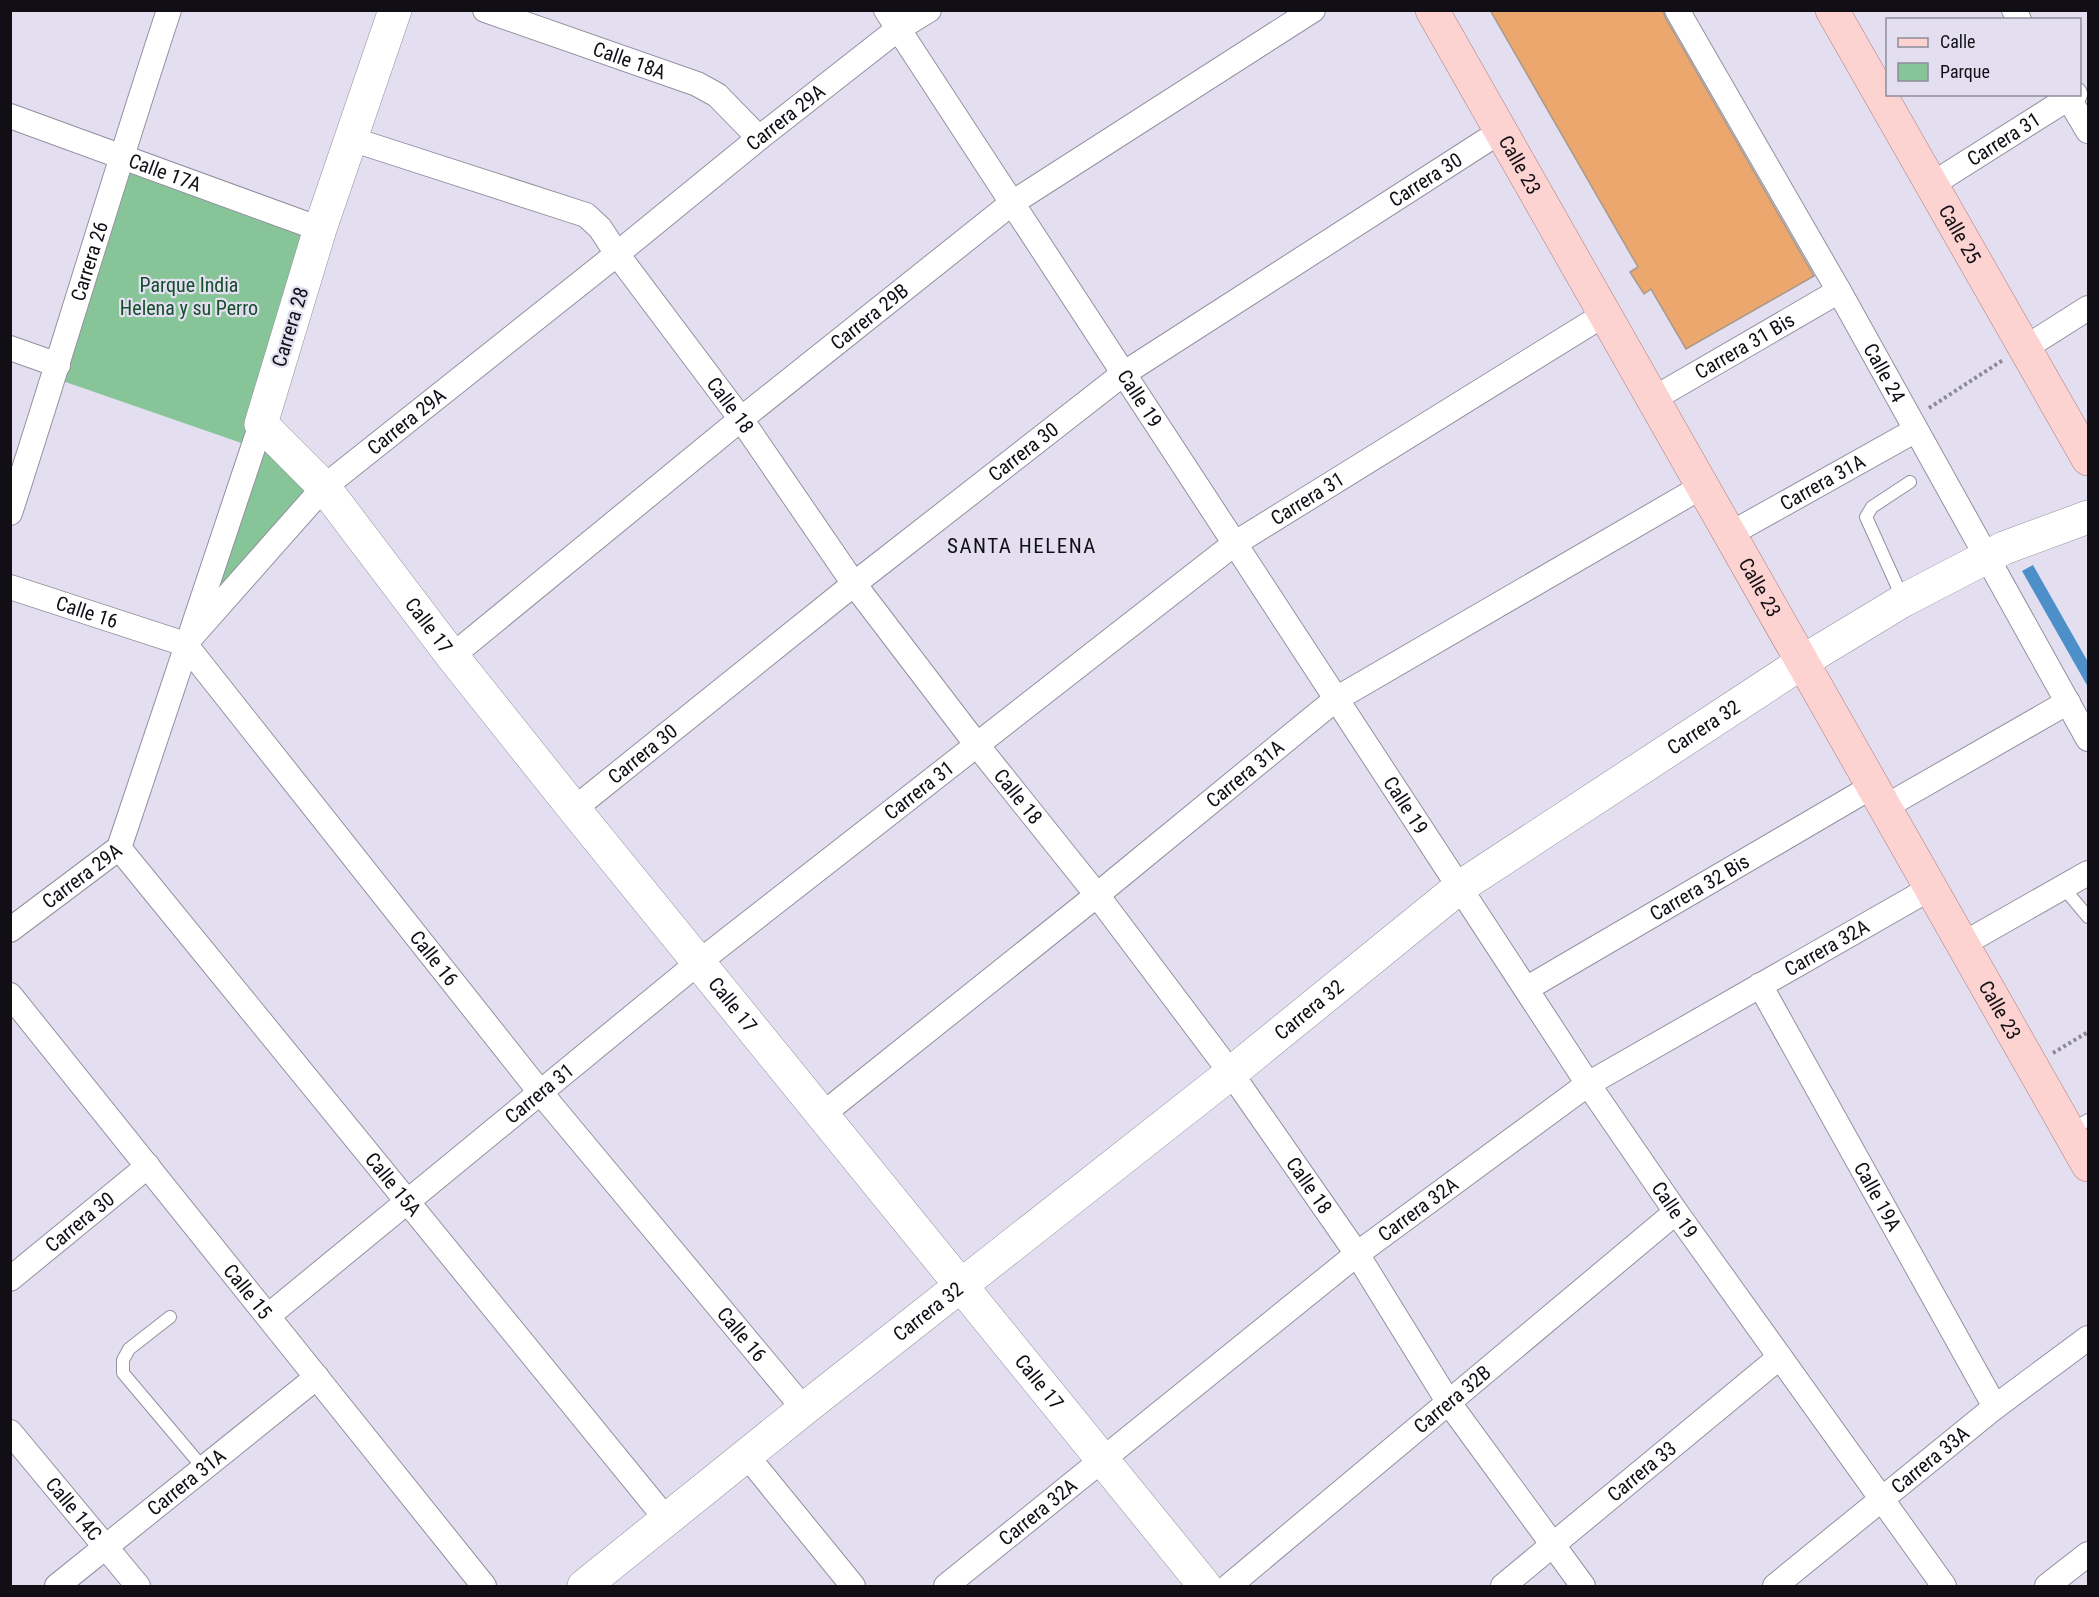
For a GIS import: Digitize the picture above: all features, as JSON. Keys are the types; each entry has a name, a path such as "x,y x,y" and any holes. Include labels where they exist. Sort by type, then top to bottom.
{"main road":[{"name":"Calle 23","path":"1432,10 2033,1067 2079,1125 2088,1165"},
{"name":"Calle 25","path":"1832,10 2088,459"}],"street":[{"name":"Carrera 26","path":"10,513 169,10"},
{"name":"Carrera 28","path":"185,644 261,424 320,229 395,10"},
{"name":"Calle 18A","path":"484,10 697,84 717,95 759,138"},
{"name":"Carrera 29A","path":"10,930 118,848 185,644 324,487 759,138 892,20 929,10"},
{"name":"Carrera 29B","path":"452,656 741,419 1012,203 1313,10"},
{"name":"Calle 24","path":"1677,10 1914,425 1995,552 2088,739"},
{"name":"Calle 19","path":"892,20 1588,1084 1676,1212 1944,1587"},
{"name":"Carrera 31","path":"1931,184 2070,96"},
{"path":"2076,96 2088,131"},
{"name":"Calle 17A","path":"10,116 320,229"},
{"name":"Carrera 30","path":"574,810 854,584 1123,374 1501,131"},
{"name":"Calle 18","path":"351,140 586,215 600,228 741,419 854,584 977,745 1097,895 1231,1073 1357,1254 1449,1402 1583,1587"},
{"name":"Carrera 31 Bis","path":"1653,399 1839,291"},
{"path":"2025,348 2088,308"},
{"name":"Carrera 31","path":"268,1316 699,962 1234,544 1605,314"},
{"path":"10,348 58,365"},
{"name":"Calle 17","path":"261,424 324,487 452,656 574,810 1205,1587"},
{"name":"Carrera 31A","path":"1730,534 1914,425"},
{"name":"Carrera 31A","path":"823,1114 1097,895 1336,699 1702,486"},
{"name":"Carrera 32","path":"584,1587 804,1409 1231,1073 1460,887 1803,662 1904,600 1995,552 2088,517"},
{"name":"Calle 16","path":"10,588 185,644 540,1092 804,1409"},
{"name":"Carrera 32 Bis","path":"1526,989 1879,796 2068,702"},
{"name":"Calle 15A","path":"118,848 667,1520"},
{"path":"1963,944 2088,873"},
{"name":"Carrera 32A","path":"946,1587 1357,1254 1588,1084 1931,888"},
{"name":"Calle 19A","path":"1760,985 1995,1407"},
{"name":"Calle 15","path":"10,995 484,1587"},
{"name":"Carrera 30","path":"10,1279 148,1166"},
{"name":"Carrera 32B","path":"1228,1587 1676,1212"},
{"name":"Carrera 33A","path":"1775,1587 1995,1407 2088,1338"},
{"name":"Carrera 33","path":"1503,1587 1780,1357"},
{"name":"Carrera 31A","path":"57,1587 317,1377"},
{"name":"Calle 14C","path":"10,1432 107,1546 138,1587"},
{"path":"747,1456 853,1587"},
{"path":"2047,1587 2088,1554"}],"lane":[{"path":"1904,600 1866,517 1872,507 1910,482"},
{"path":"2063,887 2088,917"},
{"path":"170,1317 129,1349 123,1360 123,1373 204,1469"}],"path":[{"path":"1914,425 2025,348"},
{"path":"2033,1067 2088,1032"}],"green space":[{"name":"Parque India Helena y su Perro","path":"121,157 320,229 261,424 324,487 185,644 253,447 54,378"}],"water":[{"path":"2033,565 2088,662 2088,687 2022,571"}],"building":[{"path":"1490,10 1663,10 1814,276 1686,349 1651,289 1644,294 1630,272 1638,267"}],"district":[{"name":"SANTA HELENA","path":"1022,546"}]}
